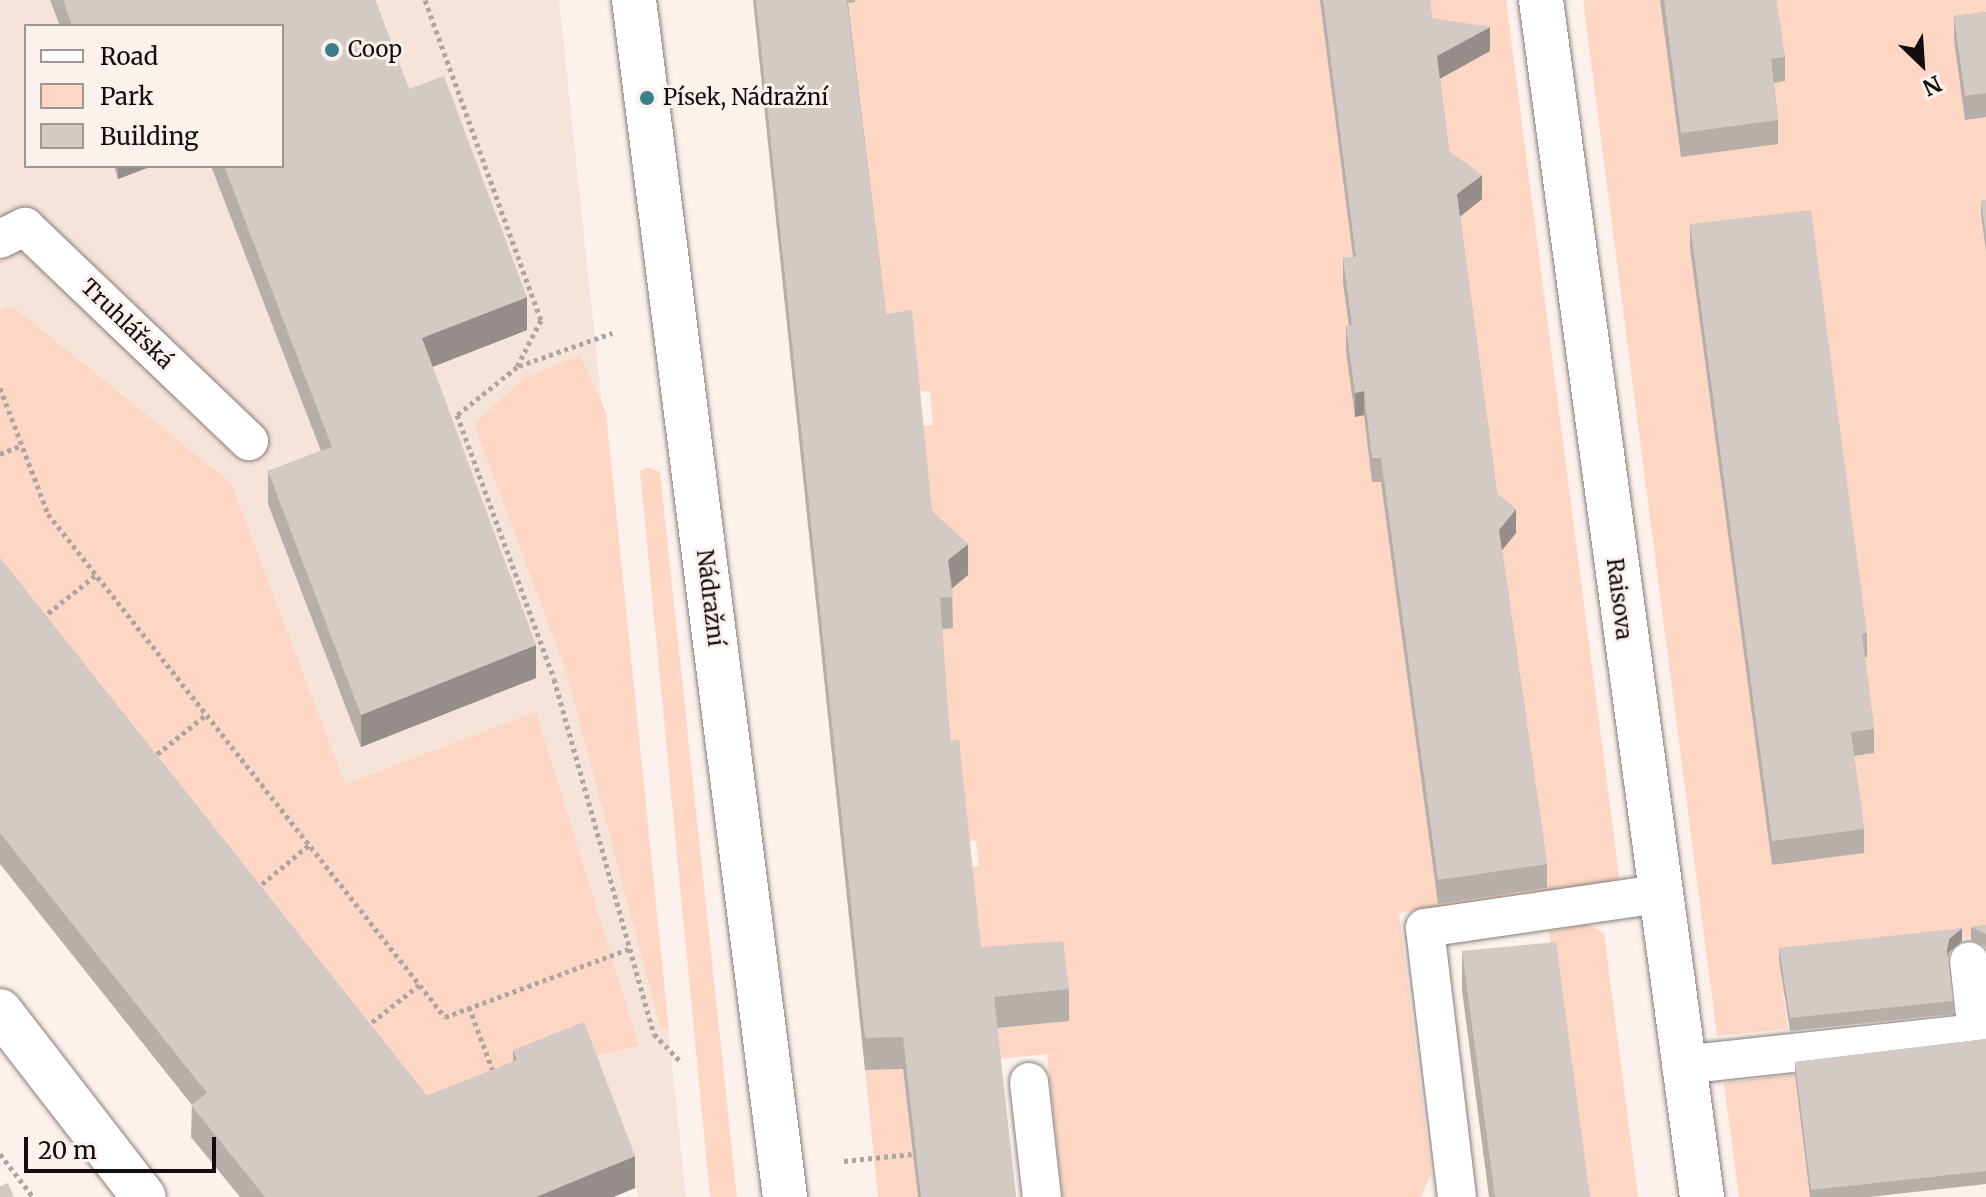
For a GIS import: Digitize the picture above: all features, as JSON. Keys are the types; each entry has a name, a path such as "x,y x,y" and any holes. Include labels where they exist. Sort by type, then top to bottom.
{"street":[{"name":"Nádražní","path":"634,0 785,1197"},
{"name":"Raisova","path":"1541,0 1658,894 1702,1197"},
{"path":"0,1011 144,1197"}],"lane":[{"name":"Truhlářská","path":"0,239 25,227 249,441"},
{"path":"1457,1197 1425,928 1658,894"},
{"path":"1681,1065 1977,1033 1969,961"},
{"path":"1029,1082 1042,1197"}],"path":[{"path":"425,0 541,320 517,367"},
{"path":"457,415 517,367 612,333"},
{"path":"0,388 48,514 445,1017 629,949"},
{"path":"443,412 457,415"},
{"path":"457,415 554,679 654,1034 682,1063"},
{"path":"0,454 22,445"},
{"path":"29,629 96,575"},
{"path":"141,768 206,715"},
{"path":"246,898 309,845"},
{"path":"356,1035 419,985"},
{"path":"469,1007 498,1085"},
{"path":"844,1161 912,1154"},
{"path":"0,1155 33,1197"}],"shaded area":[{"path":"0,0 559,0 686,1197 639,1197 585,1055 0,572"}],"green space":[{"path":"855,0 1506,0 1620,883 1399,913 1431,1174 1421,1197 1063,1197 1047,1054 997,1059 968,980 969,868 979,866 976,840 967,842 937,774 921,426 933,425 930,391 918,392 886,346 844,3"},
{"path":"1583,0 1986,0 1986,36 1954,40 1965,119 1986,117 1986,935 1779,960 1788,1029 1717,1036"},
{"path":"12,306 231,483 345,784 536,712 639,1046 586,1057 421,1130 0,591 0,311"},
{"path":"580,355 606,412 669,1031 660,1025 566,671 474,424 524,378"},
{"path":"648,467 660,472 737,1197 710,1197 640,471"},
{"path":"1587,924 1604,933 1638,1197 1584,1197 1549,932"},
{"path":"903,1069 918,1197 878,1197 865,1070"},
{"path":"1795,1074 1810,1197 1739,1197 1724,1083"}],"building":[{"path":"63,0 375,0 409,89 444,76 527,297 422,338 536,645 361,715 268,471 332,447 225,168 284,168 284,24 71,24"},
{"path":"756,0 847,0 886,314 912,310 932,511 968,544 948,560 953,597 940,598 950,741 959,740 981,947 1063,941 1069,989 994,997 1016,1197 921,1197 903,1037 865,1038"},
{"path":"1323,0 1430,0 1432,18 1490,27 1437,56 1449,151 1482,175 1457,194 1497,493 1516,509 1499,530 1547,864 1438,880 1381,458 1372,458 1364,391 1355,393 1346,326 1352,325 1343,258 1356,257"},
{"path":"1664,0 1776,0 1785,57 1771,59 1778,120 1681,133"},
{"path":"1986,12 1986,93 1965,96 1954,16"},
{"path":"1986,200 1986,238 1981,201"},
{"path":"1811,210 1867,633 1862,634 1874,729 1851,732 1864,829 1772,841 1690,224"},
{"path":"0,558 427,1096 517,1060 513,1050 584,1022 635,1156 536,1197 265,1197 191,1105 207,1093 0,833"},
{"path":"1986,925 1986,934 1971,927"},
{"path":"1962,928 1949,939 1947,950 1953,1001 1790,1018 1779,948"},
{"path":"1556,942 1590,1197 1495,1197 1462,951"},
{"path":"1986,1039 1986,1171 1811,1190 1795,1062"},
{"path":"8,1183 14,1197 0,1197 0,1186"}],"place":[{"name":"Coop","path":"332,50"},
{"name":"Písek, Nádražní","path":"647,98"}]}
